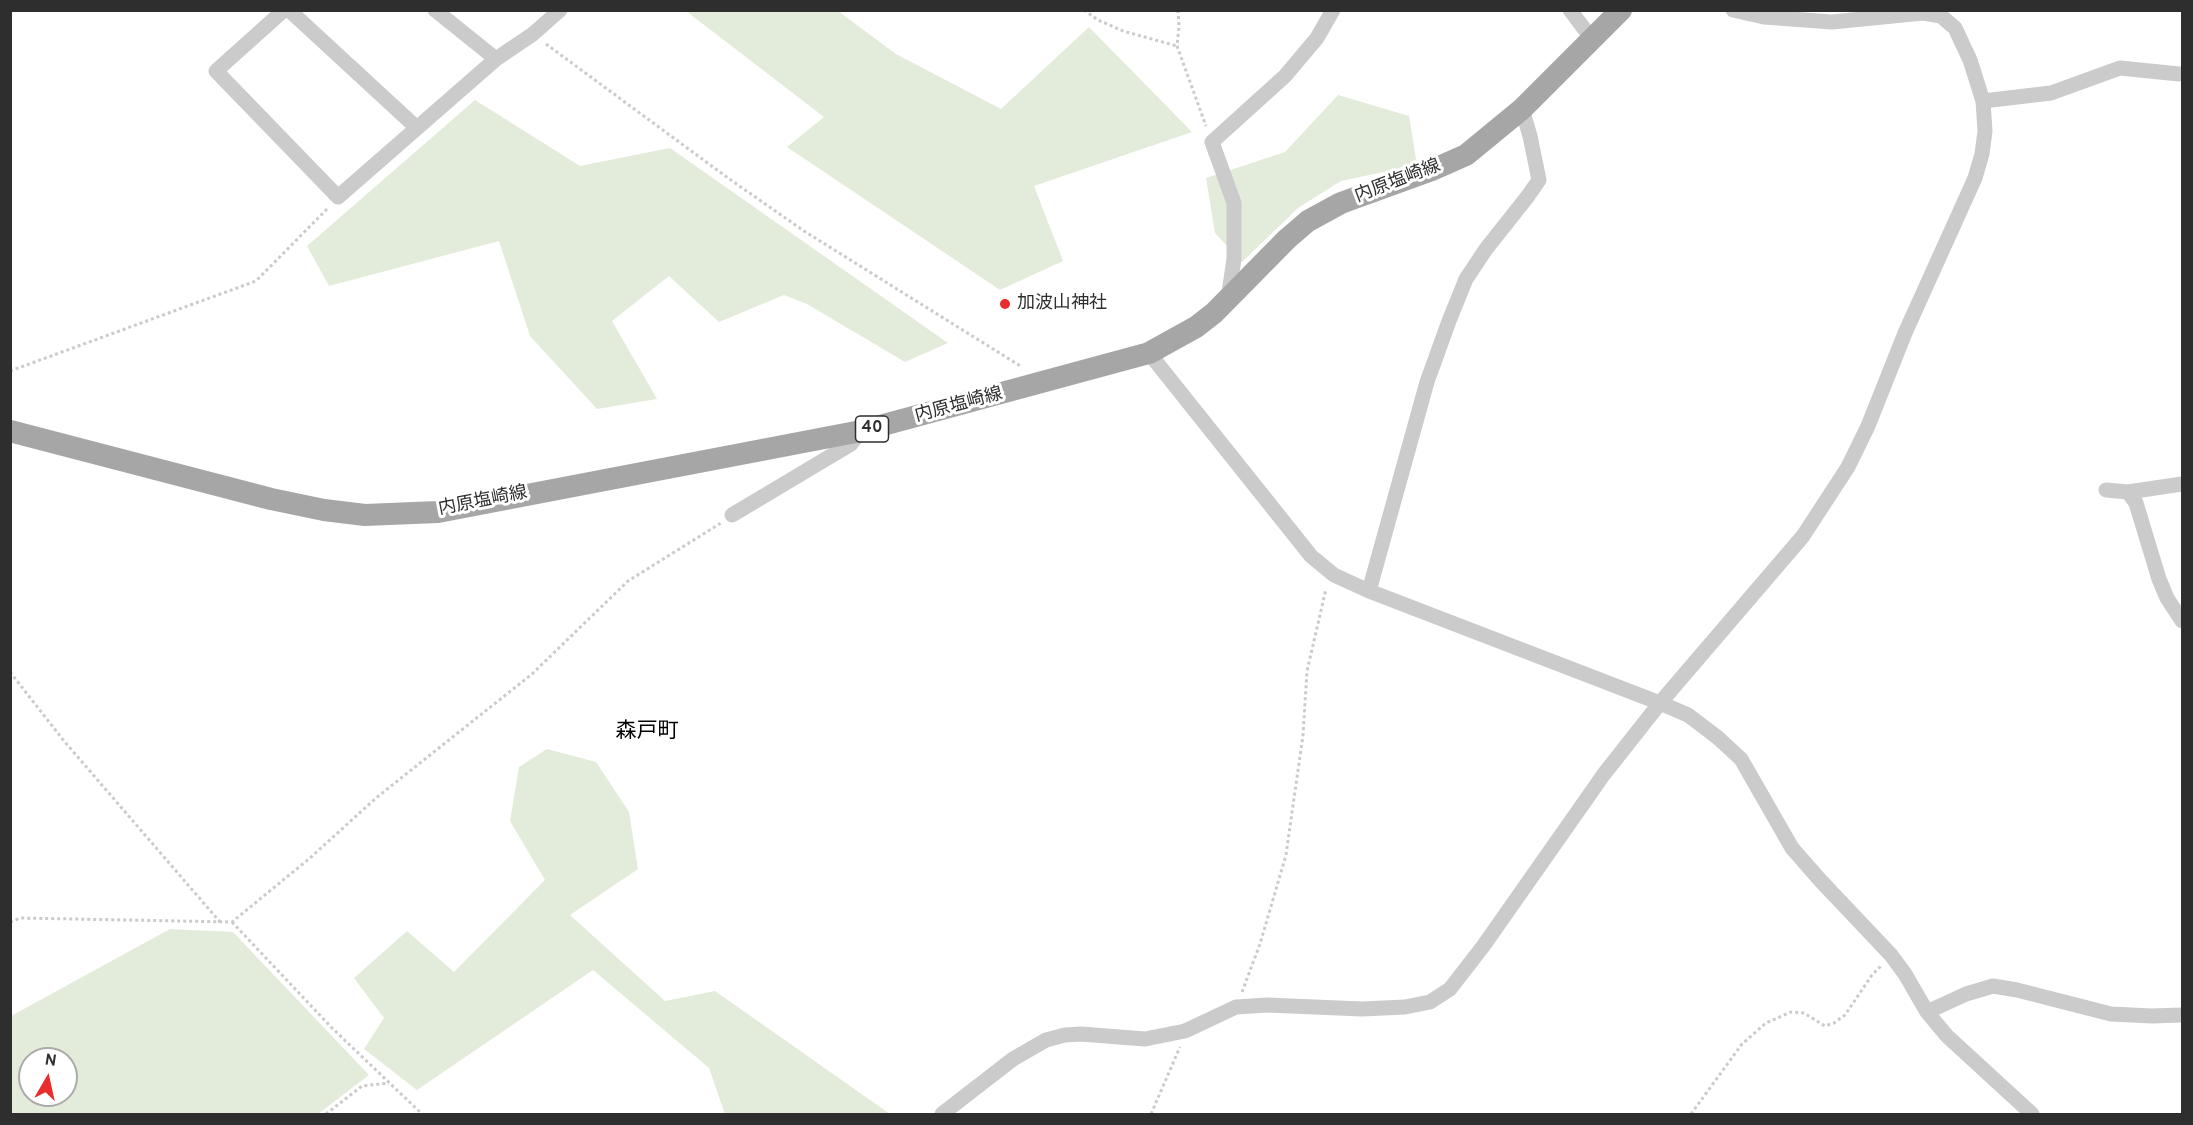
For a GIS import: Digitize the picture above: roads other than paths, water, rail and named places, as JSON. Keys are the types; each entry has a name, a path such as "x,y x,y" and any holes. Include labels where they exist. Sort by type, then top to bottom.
{"main road":[{"name":"内原塩崎線","path":"10,431 271,499 324,510 365,515 438,512 861,431 1046,383 1149,353 1196,327 1308,221 1341,203 1432,170 1466,155 1522,109 1621,10"}],"street":[{"path":"284,10 216,71 338,197 496,59 533,34 560,10"},
{"path":"289,10 417,128"},
{"path":"435,10 496,59"},
{"path":"1228,299 1234,259 1234,204 1212,142 1285,76 1317,38 1333,10"},
{"path":"1570,10 1592,39"},
{"path":"942,1114 1013,1059 1046,1040 1081,1034 1145,1038 1185,1031 1236,1007 1267,1005 1362,1009 1405,1007 1430,1002 1450,989 1484,945 1604,774 1660,703 1803,536 1848,467 1868,426 1905,333 1975,178 1983,154 1983,101 1970,60 1955,28 1942,13 1832,22 1787,20 1733,10"},
{"path":"1983,101 2051,93 2120,68 2181,73"},
{"path":"1369,591 1427,382 1449,321 1467,279 1486,249 1539,180 1522,109"},
{"path":"1149,353 1311,556 1334,575 1369,591 1660,703 1688,715 1717,736 1741,759 1792,848 1891,955 1927,1012 1947,1036 2032,1114"},
{"path":"732,515 851,444 861,431"},
{"path":"2106,490 2128,492 2182,484"},
{"path":"2128,492 2136,503 2158,579 2182,621"},
{"path":"1927,1012 1966,994 1993,986 2111,1014 2182,1015"}],"place":[{"name":"加波山神社","path":"1005,304"}],"district":[{"name":"森戸町","path":"647,733"}]}
